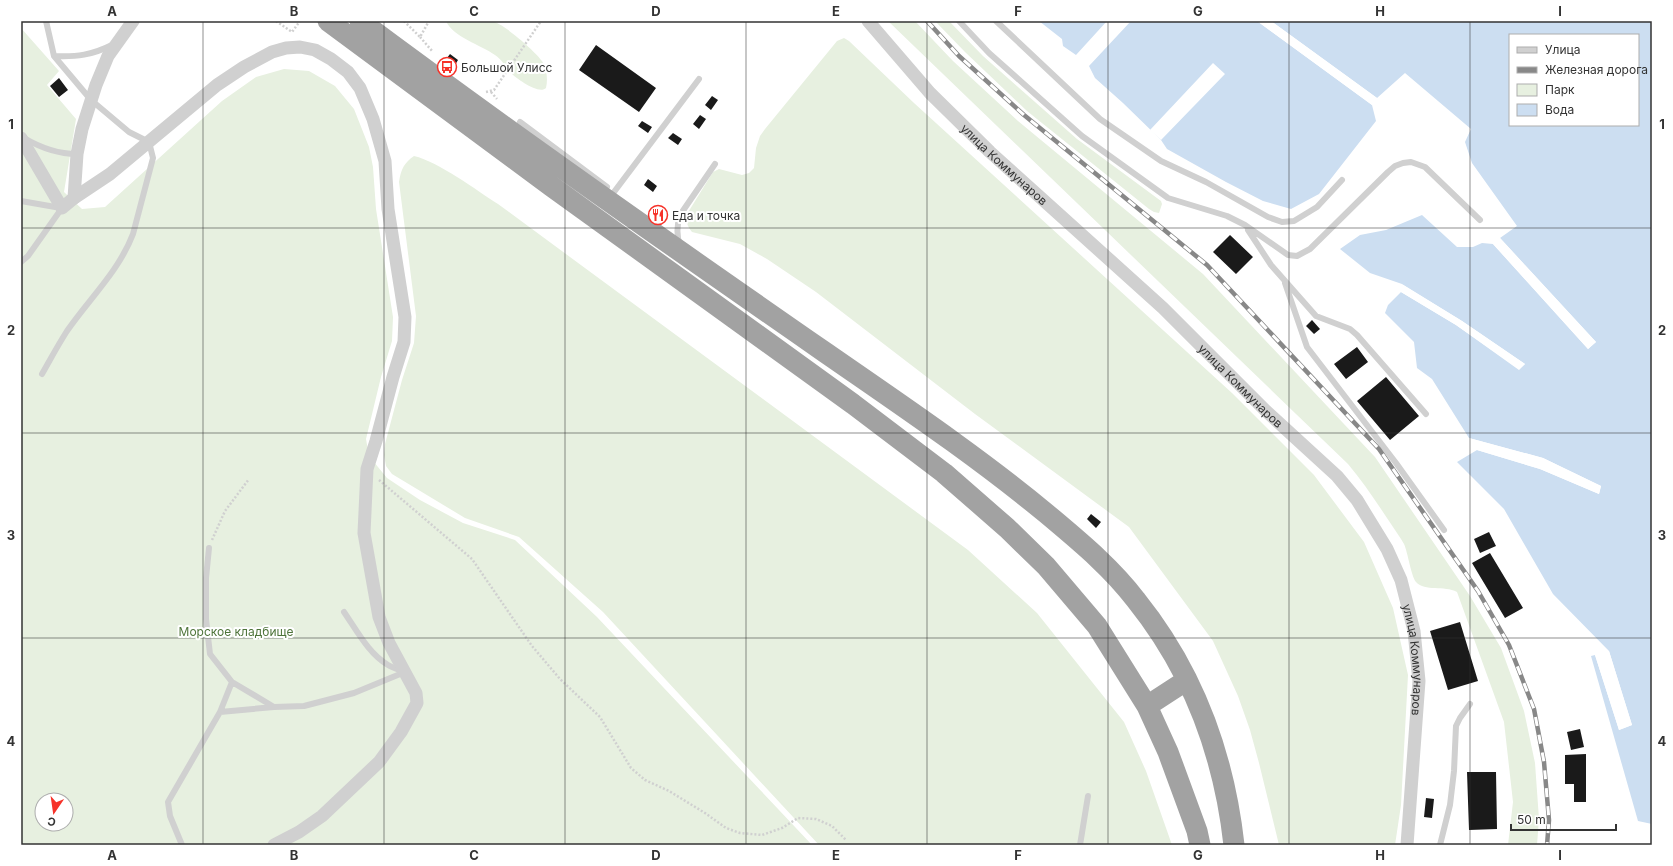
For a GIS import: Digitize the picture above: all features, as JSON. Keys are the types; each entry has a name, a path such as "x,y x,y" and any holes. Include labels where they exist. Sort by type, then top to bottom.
{"highway":[{"path":"328,21 551,186 853,404 944,473 1007,528 1046,566 1097,626 1147,706 1168,752 1197,831 1200,845"},
{"path":"367,23 563,170 682,248 963,449 1028,498 1109,569 1137,600 1160,634 1187,680 1211,734 1221,770 1231,817 1234,845"},
{"path":"1147,706 1187,680"}],"street":[{"path":"74,198 77,154 82,129 91,100 108,56 133,21"},
{"name":"улица Коммунаров","path":"868,21 930,93 990,152 1163,308 1266,411 1337,476 1357,500 1387,549 1401,580 1414,631 1419,681 1407,845"},
{"path":"21,137 62,208 74,198 110,174 217,85 244,67 272,52 286,48 300,47 315,50 331,59 348,72 360,88 373,119 385,161 388,209 405,317 404,342 367,469 364,533 379,617 389,643 416,693 417,703 401,732 380,762 322,816 299,832 274,845"}],"lane":[{"path":"42,374 68,331 111,273 129,245 152,158 149,142 129,132 91,100 54,56 46,21"},
{"path":"959,21 989,53 1082,136 1162,194 1168,198 1227,216 1245,225 1288,255 1297,256 1310,249 1388,172 1395,166 1411,162 1425,167 1480,220"},
{"path":"996,21 1100,119 1161,161 1206,182 1268,217 1282,222 1294,221 1317,207 1342,180"},
{"path":"54,56 82,56 98,52 117,42"},
{"path":"614,192 699,79"},
{"path":"520,122 620,197"},
{"path":"21,137 40,147 77,154"},
{"path":"682,248 677,231 680,214 715,164"},
{"path":"21,200 62,208 28,256 21,262"},
{"path":"1245,225 1264,256 1285,283 1316,316 1350,330 1357,335 1426,414"},
{"path":"673,237 682,248"},
{"path":"1285,283 1307,347 1396,463 1444,530"},
{"path":"209,548 206,578 206,619 210,654 232,682 274,707"},
{"path":"344,612 361,638 377,657 388,665 405,672"},
{"path":"220,712 304,706 354,693 405,672"},
{"path":"182,845 170,816 168,802 220,712 232,682"},
{"path":"1440,845 1450,805 1454,771 1456,726 1470,704"},
{"path":"1080,845 1088,796"}],"path":[{"path":"276,21 292,32 300,21"},
{"path":"404,21 420,36 434,53"},
{"path":"420,36 428,21"},
{"path":"482,90 486,92 494,90 541,21"},
{"path":"367,469 472,559 532,646 560,679 600,717 631,768 645,780 669,791 726,828 740,833 762,835 782,828 798,818 816,819 832,826 846,840"},
{"path":"209,548 225,511 249,479"}],"green space":[{"path":"487,20 504,27 526,45 542,61 547,74 546,88 543,90 533,88 518,79 511,73 502,61 489,51 455,32 446,21"},
{"path":"888,21 915,21 953,61 1018,121 1203,274 1375,457 1470,596 1501,648 1524,711 1535,763 1539,819 1537,845 1508,845 1513,802 1504,722 1457,592 1446,589 1424,587 1416,582 1404,544 1360,478 1348,464"},
{"path":"935,21 949,21 983,56 1077,139 1161,201 1162,204 1159,213 1149,209 1027,111"},
{"name":"Морское кладбище","path":"21,28 59,71 47,85 76,119 64,192 82,209 105,207 222,101 256,77 284,69 309,71 335,86 354,109 369,147 373,167 376,209 393,317 392,341 381,377 366,439 369,456 387,478 420,500 463,523 515,540 597,617 812,845 21,845"},
{"path":"844,38 1232,393 1314,475 1364,542 1393,608 1408,675 1401,805 1395,845 1279,845 1250,730 1238,696 1213,641 1129,527 975,414 816,292 767,259 740,244 692,232 690,230 687,224 687,214 713,172 719,169 742,175 749,173 754,168 756,148 760,136 837,41"},
{"path":"414,156 424,159 446,170 498,204 968,550 1037,613 1124,722 1146,771 1172,845 819,845 603,612 519,537 465,518 392,474 386,466 384,455 385,444 402,380 414,343 416,316 399,182 404,167"}],"water":[{"path":"1039,21 1107,21 1076,55 1063,46 1062,39"},
{"path":"1131,21 1257,21 1372,105 1376,121 1319,194 1291,209 1263,201 1167,149 1161,140 1095,78 1089,66"},
{"path":"1271,21 1652,21 1652,824 1638,821 1591,656 1595,655 1619,730 1632,725 1609,651 1553,594 1504,509 1457,462 1477,450 1540,469 1599,494 1601,486 1543,458 1469,438 1432,379 1417,368 1414,342 1385,313 1388,305 1401,292 1456,325 1519,369 1525,364 1462,321 1402,284 1370,273 1340,249 1360,235 1386,230 1422,215 1457,247 1473,247 1482,243 1493,244 1588,349 1596,342 1500,238 1517,226 1472,163 1465,142 1471,129 1405,73 1377,98"}],"pier":[{"path":"1257,21 1260,21 1373,103 1372,105"},
{"path":"1269,21 1377,98 1376,100"},
{"path":"1213,63 1225,74 1161,140 1150,130"},
{"path":"1500,238 1596,342 1588,349 1493,244 1494,243 1589,346 1593,342 1499,239"},
{"path":"1403,285 1462,321 1525,364 1519,370 1456,325 1401,292 1401,290 1457,323 1519,367 1522,364 1461,322 1402,287"},
{"path":"1469,438 1543,458 1601,486 1599,494 1540,469 1477,450 1476,448 1540,467 1598,491 1599,487 1542,460 1470,440"},
{"path":"1607,651 1609,651 1632,725 1619,730 1595,655 1597,655 1620,727 1630,724"}],"building":[{"path":"596,45 656,88 639,112 579,70"},
{"path":"450,54 458,60 455,65 447,58"},
{"path":"59,78 68,90 59,97 50,86"},
{"path":"712,96 718,100 711,110 705,105"},
{"path":"700,115 706,119 699,129 693,124"},
{"path":"642,121 652,127 648,133 638,126"},
{"path":"673,133 682,139 678,145 668,138"},
{"path":"648,179 657,186 653,192 644,185"},
{"name":"Еда и точка","path":"655,207 667,215 661,223 650,215"},
{"path":"1230,235 1253,257 1236,274 1213,252"},
{"path":"1312,320 1320,329 1314,334 1306,326"},
{"path":"1357,347 1368,362 1346,379 1334,364"},
{"path":"1386,377 1419,416 1390,440 1357,401"},
{"path":"1091,514 1101,522 1096,528 1087,519"},
{"path":"1489,532 1496,546 1480,553 1474,539"},
{"path":"1490,553 1523,608 1505,618 1472,563"},
{"path":"1460,622 1478,681 1448,690 1430,631"},
{"path":"1580,729 1584,747 1571,750 1567,732"},
{"path":"1586,754 1586,802 1574,802 1574,784 1565,784 1565,755"},
{"path":"1467,772 1496,772 1497,829 1469,830"},
{"path":"1426,798 1434,799 1432,818 1424,817"}],"railway":[{"path":"927,21 959,56 1024,115 1207,265 1379,449 1478,591 1509,645 1534,709 1544,762 1549,820 1547,845"}],"place":[{"name":"Большой Улисс","path":"447,67"},
{"name":"Еда и точка","path":"658,215"}]}
